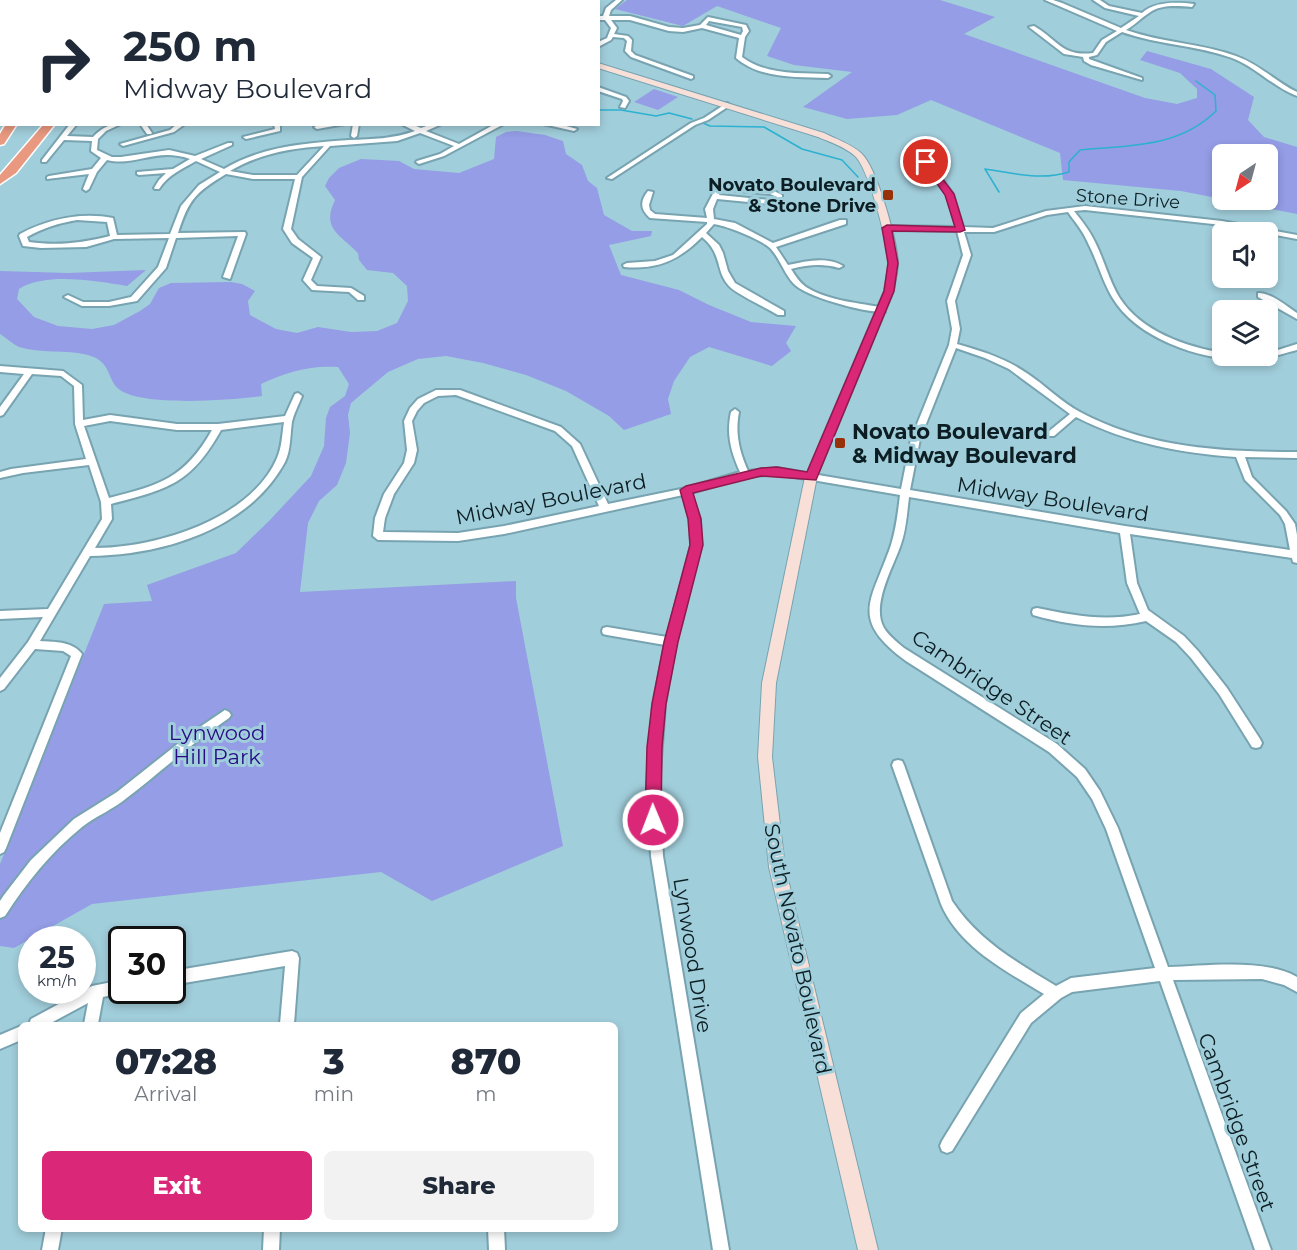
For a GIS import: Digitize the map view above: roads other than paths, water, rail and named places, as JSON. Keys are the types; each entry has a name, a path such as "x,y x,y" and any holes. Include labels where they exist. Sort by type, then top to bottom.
{"highway":[{"path":"0,102 0,112"},
{"path":"0,142 11,126"},
{"path":"0,176 33,126"},
{"path":"0,181 12,171 48,126"}],"main road":[{"name":"South Novato Boulevard","path":"600,64 821,135 859,155 874,180 887,228 893,263 892,282 811,477 768,683 765,757 777,867 868,1250"}],"street":[{"path":"606,17 608,9 618,0"},
{"path":"1048,0 1121,31 1237,58 1256,67 1286,89 1297,94"},
{"path":"1096,0 1107,7 1142,15"},
{"path":"1032,27 1041,32 1060,51 1077,57 1086,56 1095,54 1098,45 1155,7 1170,4 1192,5"},
{"path":"600,44 612,35 614,28 606,17"},
{"path":"600,18 630,18 669,29 683,30 702,26 742,37"},
{"path":"702,26 708,19 717,19 744,27 746,31 742,37 738,58 745,63 780,73 828,76"},
{"path":"612,35 626,37 630,41 628,51 633,56 691,77"},
{"path":"1086,56 1086,60 1093,64 1140,79"},
{"path":"600,90 624,98 626,101 623,107"},
{"path":"610,178 693,124 706,119 728,105"},
{"path":"44,160 73,126"},
{"path":"113,126 104,130 95,139 94,151 105,158 121,160 170,152 248,178 299,177"},
{"path":"144,126 149,133"},
{"path":"123,144 172,131 179,126"},
{"path":"317,127 325,126"},
{"path":"354,136 356,126"},
{"path":"409,126 459,146"},
{"path":"421,131 426,126"},
{"path":"68,297 82,304 109,304 134,299 162,268 183,207 201,186 222,171 270,152 328,144 382,141 408,136 434,126"},
{"path":"419,162 442,155 497,126"},
{"path":"557,126 574,129"},
{"path":"246,137 278,127 283,137"},
{"path":"64,138 95,139"},
{"path":"157,188 160,181 174,171 230,144"},
{"path":"328,144 299,177 287,229 295,241 317,257 307,280 315,288 351,290 362,298"},
{"name":"Cambridge Street","path":"920,153 950,194 967,255 952,293 951,308 956,329 953,345 912,451 897,542 880,579 876,607 879,629 891,643 910,658 1053,748 1081,773 1096,795 1112,828 1263,1250"},
{"path":"86,189 93,171 105,158"},
{"path":"50,178 93,171"},
{"path":"139,173 174,171"},
{"path":"712,221 709,209 719,188 723,186 772,192 780,196 776,201 770,202 715,197"},
{"path":"650,192 645,206 647,212 653,216 697,218 732,225 772,246 795,281 814,294 882,310"},
{"path":"1069,209 1088,235 1116,298 1126,311 1142,324 1175,343 1212,353"},
{"name":"Stone Drive","path":"887,228 994,230 1046,213 1069,209 1119,210 1222,223 1297,237"},
{"path":"114,237 110,220 95,218 49,223 23,236 26,243 40,246 87,244 114,237 242,234 227,277"},
{"path":"627,265 670,259 680,253 712,221"},
{"path":"772,246 843,222"},
{"path":"700,233 715,243 721,253 727,278 732,285 781,313"},
{"path":"787,267 824,261 839,266"},
{"path":"1260,295 1297,317"},
{"path":"953,345 1003,361 1023,373 1075,414 1132,437 1192,449 1239,454 1297,455"},
{"path":"1278,352 1297,347"},
{"path":"0,369 63,374 78,385 79,424 105,502 107,519 90,552 32,645 0,686"},
{"path":"0,413 30,371"},
{"name":"Midway Boulevard","path":"604,507 576,444 558,429 457,392 436,393 421,401 412,410 408,421 412,450 409,463 389,494 380,518 378,536 458,537 504,530 686,490 745,474 777,471 1125,530 1297,556"},
{"path":"90,552 127,552 190,533 219,522 234,512 262,489 279,464 288,440 289,418 298,396"},
{"path":"735,412 731,427 734,452 745,474"},
{"path":"1051,434 1075,414"},
{"path":"79,424 110,418 177,428 289,418"},
{"path":"105,502 155,489 173,481 197,462 218,426"},
{"path":"1239,454 1248,478 1283,513 1290,524 1297,556"},
{"path":"0,475 37,466 55,467 92,461"},
{"name":"Lynwood Drive","path":"686,490 694,519 696,545 671,642 659,704 653,820 721,1250"},
{"path":"1125,530 1129,575 1135,597 1146,617 1175,634 1186,644 1221,687 1256,743"},
{"path":"1037,612 1101,625 1146,617"},
{"path":"0,615 52,613"},
{"path":"607,631 671,642"},
{"path":"0,848 77,654 65,647 32,645"},
{"path":"0,912 11,894 39,859 80,822 120,796 179,746 225,715"},
{"path":"898,765 947,903 958,923 976,943 1056,993"},
{"path":"186,976 292,958 287,1022"},
{"path":"947,1146 1026,1018 1056,993 1071,985 1163,974 1262,972 1287,979 1297,985"},
{"path":"40,1022 97,991 108,989"},
{"path":"91,1022 97,991"},
{"path":"0,1042 18,1034"},
{"path":"50,1250 53,1232"},
{"path":"271,1250 272,1232"},
{"path":"496,1232 497,1250"}],"waterway":[{"path":"999,192 985,169 1027,175 1058,175 1069,172 1069,162 1080,150 1152,142 1186,132 1202,123 1216,111 1215,95 1196,81"},
{"path":"600,110 621,110 656,116 669,113 692,119"},
{"path":"703,123 710,126 764,127 802,149 842,160 858,177"}],"place":[{"name":"Novato Boulevard & Stone Drive","path":"888,195"},
{"name":"Novato Boulevard & Midway Boulevard","path":"840,443"}],"park label":[{"name":"Lynwood Hill Park","path":"217,744"}]}
